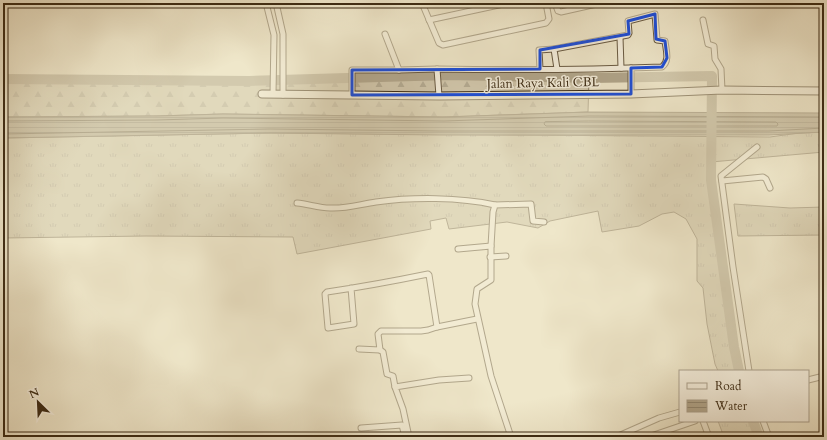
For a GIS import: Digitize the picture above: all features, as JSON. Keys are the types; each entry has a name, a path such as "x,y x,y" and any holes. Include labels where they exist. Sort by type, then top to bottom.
{"main road":[{"name":"Jalan Raya Kali CBL","path":"262,94 439,96 631,94 722,87 824,91"}],"street":[{"path":"266,3 274,35 273,94"},
{"path":"276,3 282,34 283,95"},
{"path":"422,3 439,43 444,45 546,24 549,19 546,3"},
{"path":"429,20 508,3"},
{"path":"555,3 558,11 561,12 601,3"},
{"path":"352,95 352,70 437,71 621,68 631,70 662,67 667,58 665,41 657,40 655,14 628,21 629,34 620,37 539,50 540,69"},
{"path":"703,20 710,45 714,46 716,59 721,69 722,87"},
{"path":"385,34 399,70"},
{"path":"620,37 621,68"},
{"path":"554,48 557,69"},
{"path":"631,70 631,94"},
{"path":"437,71 439,96"},
{"path":"749,370 732,260 722,176 757,147"},
{"path":"722,180 763,177 770,188"},
{"path":"297,203 330,208 351,207 376,202 420,199 477,201 495,205 532,204 533,221 544,222"},
{"path":"495,205 493,212 490,280 476,291 475,304 491,376 511,437"},
{"path":"458,249 491,246"},
{"path":"490,257 506,256"},
{"path":"351,288 354,324 328,328 325,293 351,288 375,285 428,274 437,327"},
{"path":"409,437 403,409 395,387 393,376 387,374 383,352 380,350 378,334 381,331 428,330 478,318"},
{"path":"359,349 380,350"},
{"path":"809,380 824,376"},
{"path":"395,387 439,380 469,378"},
{"path":"616,437 659,418 679,412"},
{"path":"648,437 692,422"},
{"path":"703,422 708,437"},
{"path":"763,422 769,437"},
{"path":"361,428 402,425 405,437"},
{"path":"632,430 635,437"}],"highlighted area":[{"path":"655,14 656,39 665,41 667,58 662,67 631,68 631,94 352,95 352,70 540,69 540,50 629,34 628,21"}],"green space":[{"path":"589,79 588,112 444,117 223,114 3,117 3,81"},
{"path":"824,132 824,152 711,162 711,180 734,347 739,370 718,370 715,364 707,324 703,288 697,281 697,239 686,219 674,212 662,214 639,226 602,232 598,211 550,221 538,228 507,222 449,229 446,218 430,221 431,229 297,254 293,237 146,236 3,238 3,138 270,133 770,137 799,133"},
{"path":"734,204 790,208 824,207 824,235 738,236"},
{"path":"718,422 753,422 759,437 724,437"}],"water":[{"path":"588,112 824,113 824,132 769,135 439,135 270,133 3,138 3,117 223,114 444,117"}],"waterway":[{"path":"3,79 249,81 448,75 591,78 712,76 711,180 734,347 739,370"},
{"path":"753,422 759,437"}]}
